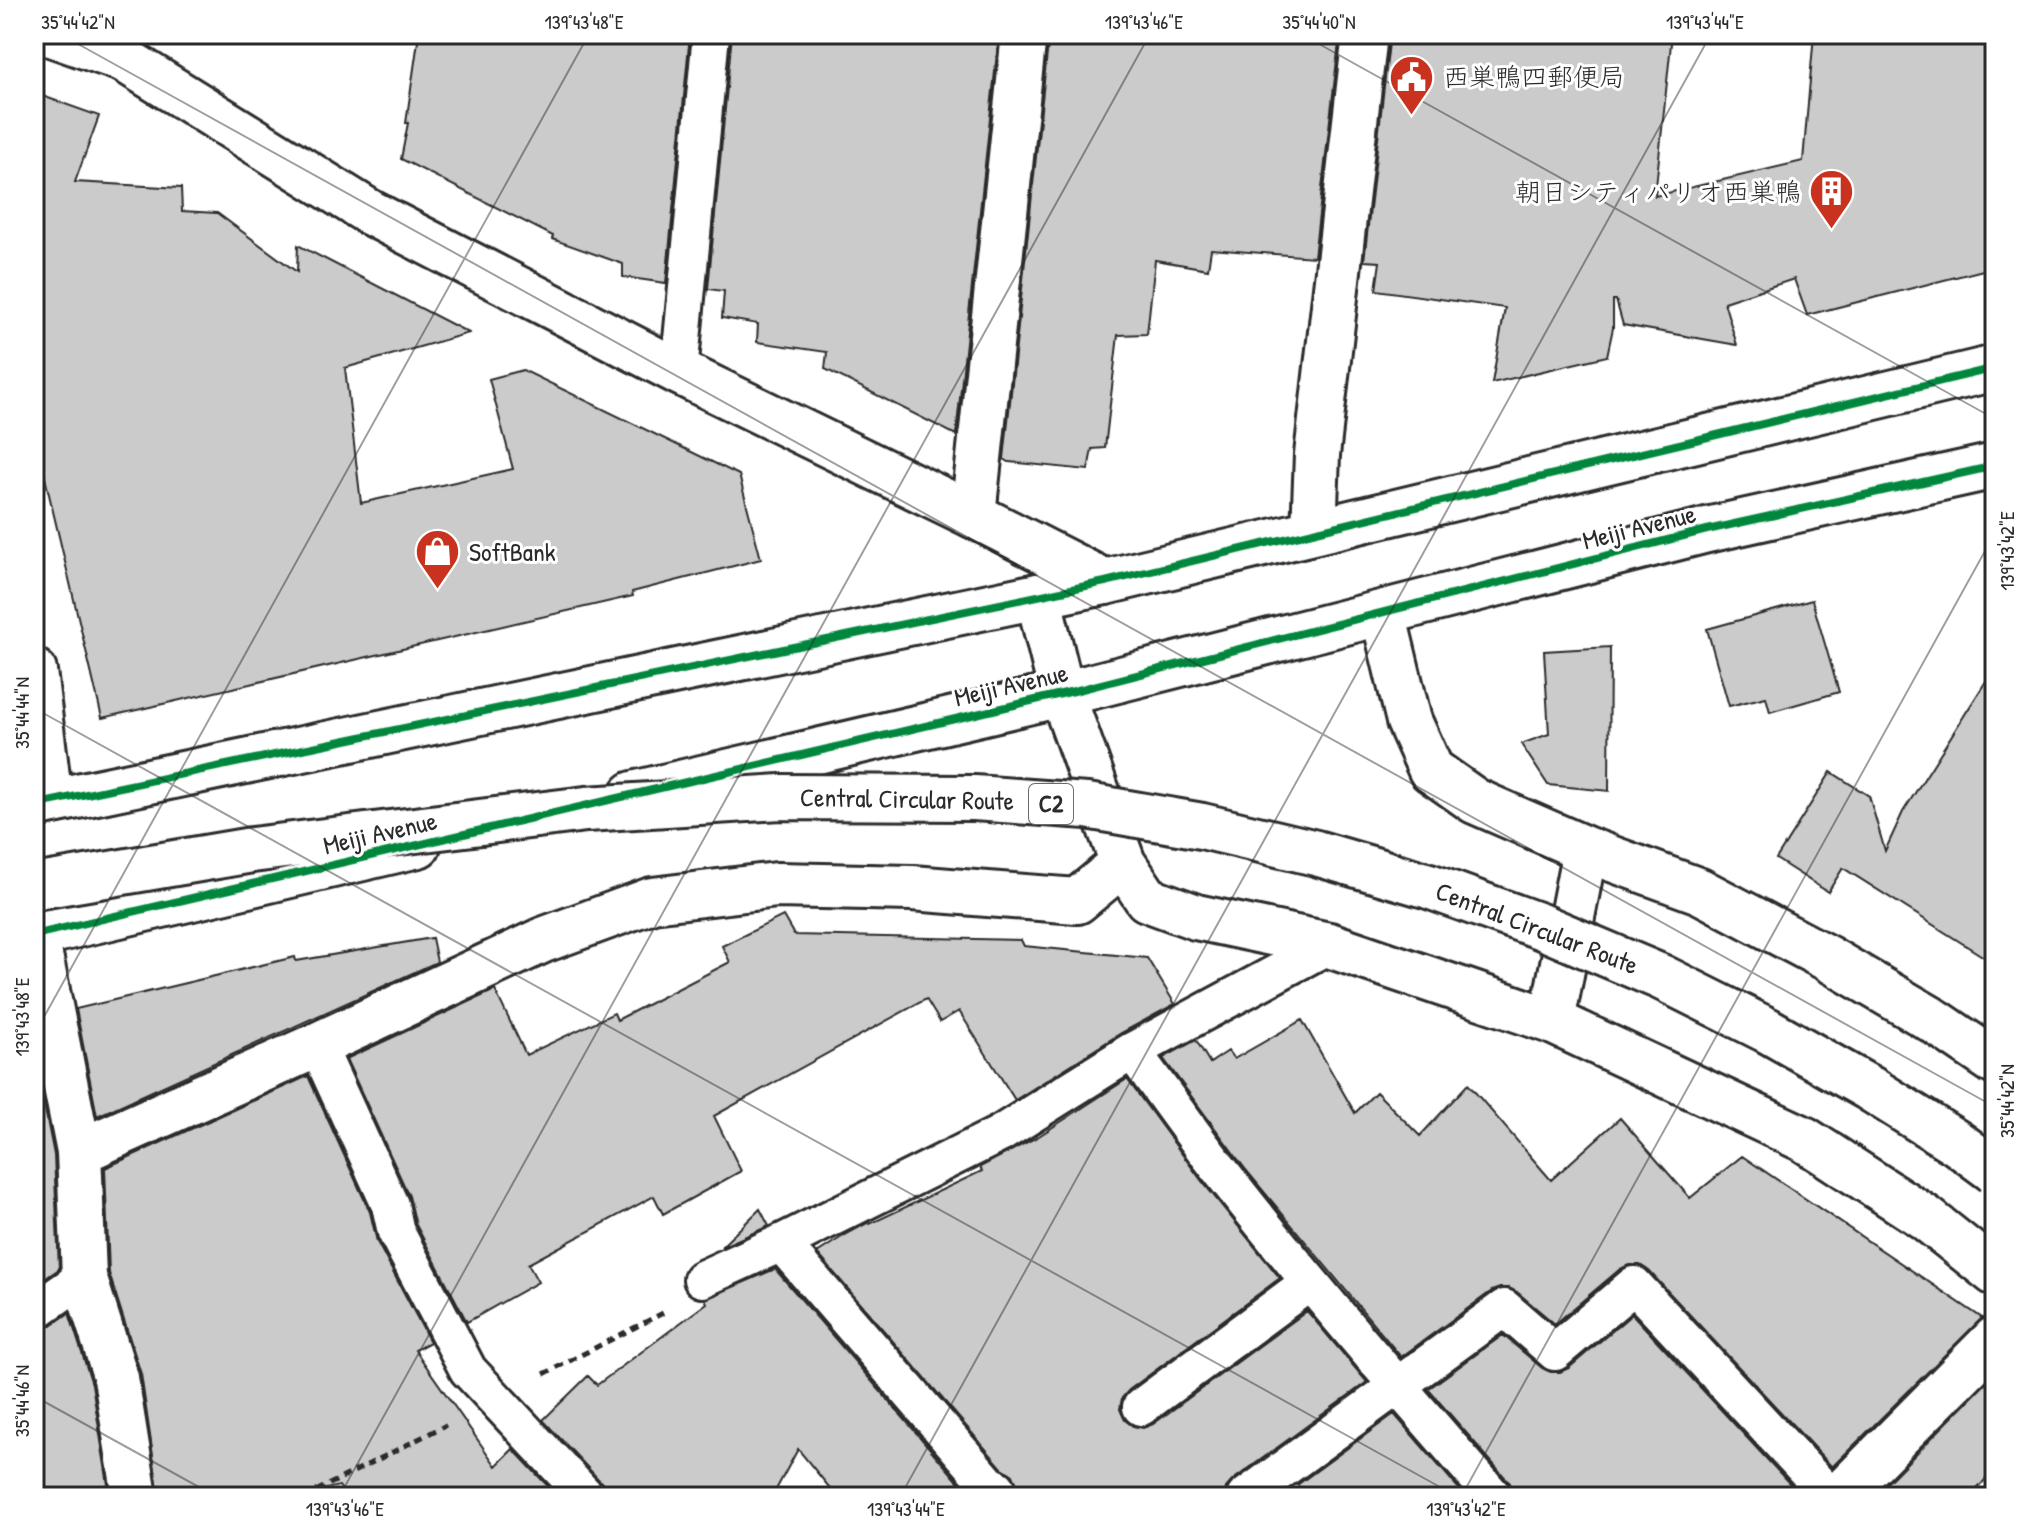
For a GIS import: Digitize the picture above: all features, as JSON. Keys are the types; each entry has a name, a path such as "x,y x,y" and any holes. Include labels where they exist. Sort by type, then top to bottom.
{"main road":[{"path":"51,34 125,60 369,212 679,372 1105,582"},
{"path":"973,515 1024,34"},
{"path":"1314,531 1317,455 1365,34"},
{"path":"34,671 42,803 1105,582 1995,368"},
{"name":"Meiji Avenue","path":"35,935 1062,694 1707,530 1995,466"},
{"path":"1038,596 1062,694 1123,863 1147,899 1196,917 1329,945 1552,1021 1804,1139 1926,1218 1995,1273"},
{"path":"1383,613 1409,721 1431,770 1475,801 1585,849 1700,891 1827,958 1936,1022 1995,1062"},
{"name":"Central Circular Route","path":"34,871 253,836 592,790 783,778 978,780 1087,789 1208,809 1322,834 1433,868 1547,909 1666,959 1777,1012 1879,1070 1995,1148"},
{"name":"Central Circular Route","path":"34,887 252,850 586,809 781,797 974,798 1087,806 1202,826 1316,853 1429,886 1540,926 1661,977 1767,1030 1882,1095 1995,1171"},
{"path":"1552,1021 1585,849"},
{"path":"79,1152 543,940 652,900 777,885 912,888 1077,901 1123,863"},
{"path":"35,935 79,1152 84,1277 116,1378 135,1497"},
{"path":"1838,1497 1995,1339"}],"lane":[{"path":"679,372 711,34"},
{"path":"702,1279 1000,1134 1132,1051 1329,945"},
{"path":"317,1045 390,1205 396,1232 468,1370 587,1497"},
{"path":"1132,1051 1229,1181 1310,1282 1494,1497"},
{"path":"781,1243 993,1495"},
{"path":"34,1312 84,1277"},
{"path":"1141,1407 1310,1282"},
{"path":"1245,1497 1504,1308 1555,1352 1634,1285 1831,1497"}],"building":[{"path":"419,34 690,34 666,283 623,277 623,264 552,239 553,236 401,159"},
{"path":"732,34 999,34 956,435 825,369 827,352 757,342 758,324 722,318 724,291 708,289"},
{"path":"1049,34 1340,34 1314,257 1211,249 1208,269 1155,260 1147,334 1118,335 1105,448 1092,449 1088,470 1004,459"},
{"path":"1390,34 1672,34 1655,196 1803,161 1814,34 1995,34 1995,267 1807,315 1794,279 1724,302 1737,345 1623,325 1616,300 1613,300 1613,328 1607,356 1492,383 1505,308 1376,290 1380,262 1364,261"},
{"path":"34,93 99,116 75,182 181,188 182,211 217,213 297,272 298,245 469,333 345,368 361,503 513,469 489,379 523,370 739,475 761,559 632,592 633,596 102,718 34,431"},
{"path":"1812,600 1839,692 1770,712 1766,697 1729,706 1707,629"},
{"path":"1610,647 1609,791 1548,785 1521,744 1549,734 1544,651"},
{"path":"1995,667 1995,964 1843,868 1828,892 1776,859 1831,772 1869,796 1885,851 1903,812"},
{"path":"783,916 794,935 1021,940 1024,946 1147,958 1175,1004 1121,1033 1015,1100 959,1011 940,1022 926,999 714,1116 741,1171 663,1214 654,1196 528,1264 538,1282 467,1322 416,1225 409,1196 346,1059 495,990 526,1055 614,1013 617,1020 730,962 722,946"},
{"path":"432,938 437,962 97,1116 76,1009 295,957 296,961"},
{"path":"1302,1020 1355,1113 1376,1092 1420,1136 1468,1084 1551,1180 1620,1118 1690,1198 1742,1156 1982,1318 1832,1467 1640,1265 1620,1269 1555,1324 1517,1292 1509,1288 1492,1291 1401,1357 1246,1170 1163,1058 1196,1040 1210,1063 1228,1051 1234,1059"},
{"path":"34,1054 54,1155 59,1269 34,1286"},
{"path":"308,1076 370,1212 377,1242 430,1342 415,1350 496,1466 513,1449 558,1497 347,1497 339,1486 291,1497 159,1497 141,1374 109,1273 105,1168"},
{"path":"1127,1079 1201,1180 1280,1278 1129,1390 1122,1398 1120,1409 1125,1420 1143,1428 1153,1424 1307,1311 1367,1382 1233,1480 1226,1488 1224,1497 1020,1497 1013,1475 1002,1468 817,1253 869,1222 982,1171 980,1167 1039,1136"},
{"path":"760,1209 769,1226 721,1247"},
{"path":"775,1269 963,1487 962,1497 837,1497 798,1449 772,1497 607,1497 602,1483 543,1420 588,1376 597,1385 707,1303 705,1299"},
{"path":"69,1313 92,1384 110,1497 34,1497 34,1333 46,1329"},
{"path":"1632,1314 1802,1497 1514,1497 1510,1483 1428,1389 1503,1335 1542,1368 1560,1372 1569,1368"},
{"path":"1995,1374 1995,1469 1970,1497 1873,1497"},
{"path":"1394,1414 1466,1497 1308,1497 1297,1485"}],"cycle path":[{"path":"34,805 1105,582 1995,368"},
{"path":"34,935 1074,691 1707,530 1995,466"}],"place":[{"name":"西巣鴨四郵便局","path":"1412,116"},
{"name":"朝日シティパリオ西巣鴨","path":"1832,231"},
{"name":"SoftBank","path":"438,591"}]}
